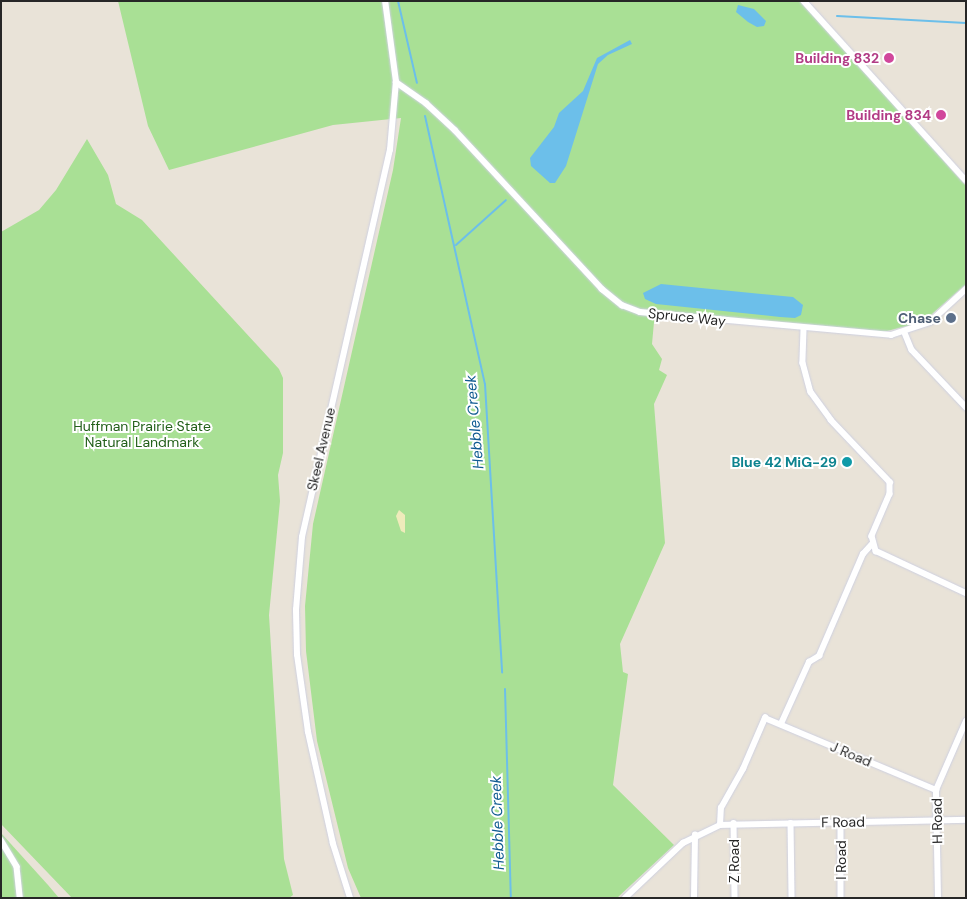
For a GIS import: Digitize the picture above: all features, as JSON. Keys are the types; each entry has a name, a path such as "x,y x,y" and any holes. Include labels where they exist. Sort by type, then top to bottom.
{"street":[{"name":"Skeel Avenue","path":"350,898 333,844 306,723 297,655 296,610 302,537 385,178 395,117 396,82 385,1"},
{"path":"804,1 966,180"},
{"name":"Spruce Way","path":"396,82 441,116 602,289 622,305 640,312 804,330 891,336 906,333 930,322 966,289"},
{"path":"804,330 803,363 810,392 831,420 890,482 890,494 872,536 872,544 880,556 966,593"},
{"path":"906,333 912,350 966,407"},
{"path":"781,724 808,662 819,656 862,554 872,544"},
{"name":"J Road","path":"720,825 721,808 743,770 765,718 936,790"},
{"name":"H Road","path":"938,898 936,790 966,721"},
{"name":"F Road","path":"624,898 683,843 696,835 720,825 734,823 966,820"},
{"name":"I Road","path":"841,822 842,898"},
{"name":"Z Road","path":"734,823 734,898"},
{"path":"791,823 792,898"},
{"path":"694,898 696,835"},
{"path":"1,840 17,868 20,898"}],"green space":[{"path":"118,1 801,1 966,186 966,284 923,322 883,332 655,311 652,344 662,359 659,370 667,375 654,404 665,543 620,644 623,672 628,674 613,785 674,845 617,898 361,898 348,868 317,741 306,651 305,606 313,524 393,170 401,118 333,125 169,170 148,126"},
{"name":"Huffman Prairie State Natural Landmark","path":"87,139 108,175 116,204 142,220 279,369 283,378 283,453 278,475 280,501 269,615 284,859 293,895 289,898 72,898 1,824 1,232 39,210 56,190"},
{"path":"1,833 48,885 59,898 1,898"}],"sand":[{"path":"399,510 405,515 405,533 401,531 396,516"}],"water":[{"path":"738,5 754,9 766,21 764,26 757,27 748,22 736,12"},
{"path":"630,40 632,44 608,55 598,64 566,166 555,183 550,183 531,166 530,158 554,127 559,113 583,91 597,58"},
{"path":"661,284 793,297 803,305 801,315 795,318 656,304 645,299 643,293"}],"waterway":[{"name":"Hebble Creek","path":"398,1 417,83"},
{"path":"837,16 966,23"},
{"name":"Hebble Creek","path":"425,116 485,384 502,672"},
{"path":"456,245 506,200"},
{"name":"Hebble Creek","path":"505,689 511,898"}],"place":[{"name":"Building 832","path":"889,58"},
{"name":"Building 834","path":"941,115"},
{"name":"Chase","path":"951,318"},
{"name":"Blue 42 MiG-29","path":"847,462"}]}
